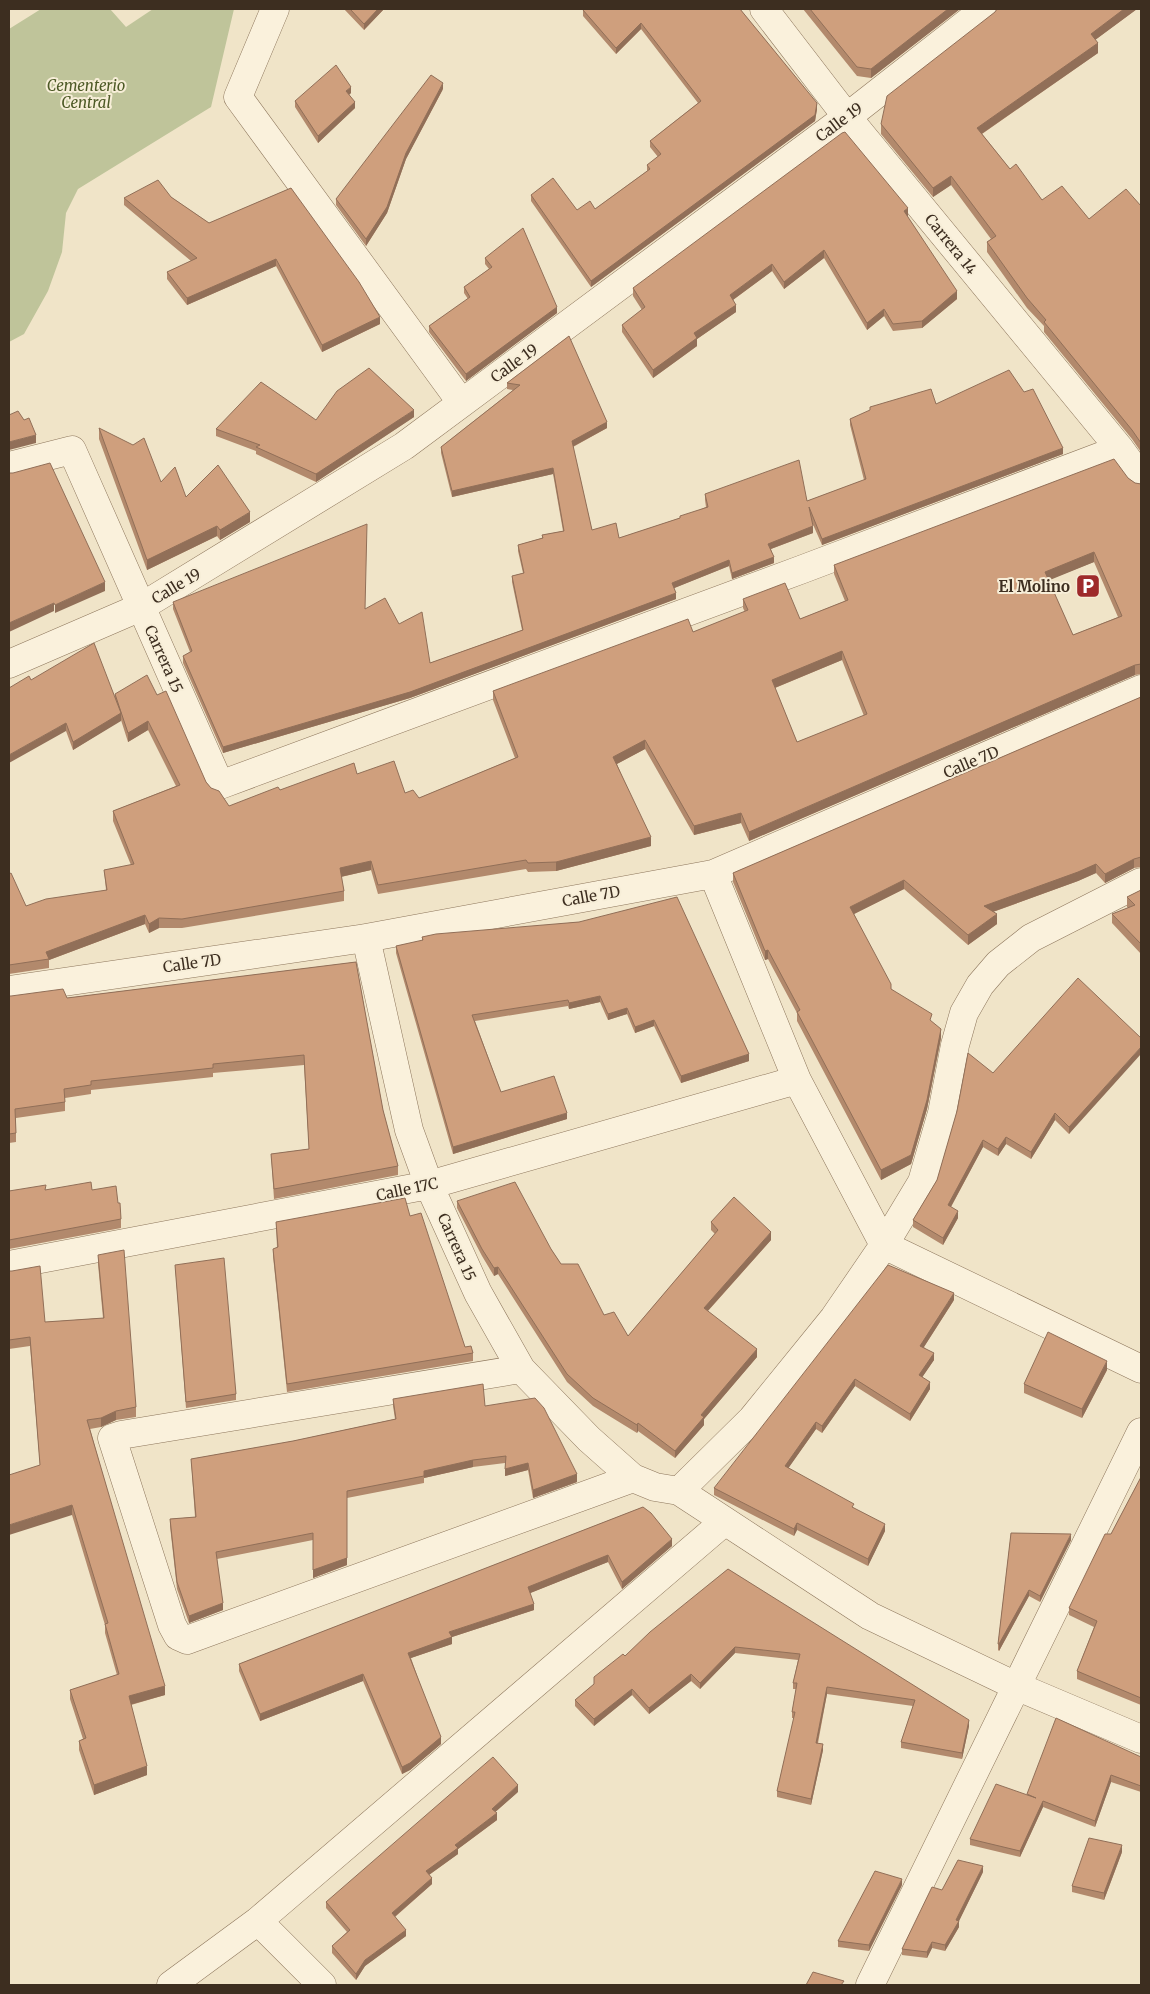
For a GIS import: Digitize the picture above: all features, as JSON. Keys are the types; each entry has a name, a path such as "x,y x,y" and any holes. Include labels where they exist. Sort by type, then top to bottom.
{"street":[{"path":"275,9 238,97 461,402"},
{"name":"Carrera 14","path":"764,9 847,117 1120,449 1141,478"},
{"name":"Calle 19","path":"9,664 141,607 404,446 847,117 985,9"},
{"name":"Carrera 15","path":"9,466 72,450 220,785 802,570 1120,449"},
{"name":"Calle 7D","path":"9,990 366,938 713,874 1141,688"},
{"path":"713,874 797,1080 884,1245 1141,1369"},
{"path":"1141,882 1030,938 998,964 980,985 964,1013 955,1045 942,1113 922,1182 884,1245 834,1318 752,1419 679,1491 870,1616 1016,1686 1141,1739"},
{"name":"Carrera 15","path":"366,938 409,1130 429,1185 478,1294 521,1369 589,1439 634,1478 655,1487 679,1491"},
{"name":"Calle 17C","path":"9,1265 429,1185 797,1080"},
{"path":"521,1369 112,1438 172,1625 178,1636 186,1640 634,1478"},
{"path":"870,1985 1141,1432"},
{"path":"171,1985 258,1921 725,1521"},
{"path":"258,1921 322,1985"}],"green space":[{"name":"Cementerio Central","path":"41,9 110,9 126,27 153,9 234,9 211,107 78,189 66,213 62,252 48,291 24,334 9,342 9,29"}],"building":[{"path":"350,9 378,9 364,24"},
{"path":"584,9 740,9 817,103 815,115 591,281 531,195 553,178 577,210 590,201 595,209 650,169 647,165 661,154 650,141 701,101 641,23 616,48"},
{"path":"810,9 948,9 871,69 857,67"},
{"path":"997,9 1124,9 1091,34 1098,43 977,128 1010,169 1016,164 1042,200 1062,186 1089,219 1126,189 1141,206 1141,443 1044,322 1046,320 1027,298 987,242 996,236 951,176 933,188 881,124 887,96"},
{"path":"336,65 351,87 346,91 355,102 318,136 295,101"},
{"path":"431,75 443,83 406,153 387,207 366,239 336,199"},
{"path":"845,132 908,208 904,211 957,291 922,321 893,324 884,309 867,323 824,250 784,282 772,264 730,295 736,305 694,333 697,338 653,370 622,325 645,307 633,288"},
{"path":"158,180 171,197 209,223 291,188 359,282 380,317 322,345 276,259 187,298 167,272 197,258 124,198"},
{"path":"523,228 557,307 466,374 429,326 470,297 464,287 492,267 485,258"},
{"path":"569,336 607,422 572,441 592,530 616,523 619,538 708,507 705,494 799,460 807,501 866,479 850,419 870,410 870,407 931,389 936,404 1009,370 1024,392 1033,389 1063,448 822,539 809,507 813,526 768,544 774,557 732,573 729,560 672,583 676,593 410,692 223,747 183,656 192,651 173,602 367,524 365,609 385,598 399,624 422,612 430,663 523,630 512,576 524,573 518,545 543,538 542,535 564,531 553,468 452,491 441,447 520,385 507,383"},
{"path":"369,368 414,410 316,474 256,447 260,445 216,429 261,382 316,420 337,391"},
{"path":"18,411 24,420 29,418 36,435 9,442 9,415"},
{"path":"99,428 133,445 144,438 161,482 175,467 186,497 218,465 250,512 220,530 217,526 147,560"},
{"path":"1114,459 1128,478 1135,483 1141,484 1141,664 749,832 741,813 694,826 645,740 613,757 651,837 556,862 528,863 526,860 378,885 371,861 340,868 344,891 182,919 159,918 149,924 145,915 46,952 49,959 9,965 9,874 11,873 26,906 46,899 107,890 104,870 134,864 113,811 180,785 148,721 128,733 115,694 147,675 157,695 166,691 206,782 211,788 219,791 229,806 278,787 280,790 354,763 357,774 394,761 405,793 413,790 419,798 518,757 493,691 688,619 693,632 748,610 743,599 785,583 800,619 848,600 834,565","holes":["1094,552 1122,616 1073,635 1045,572","842,651 867,714 797,742 772,680"]},
{"path":"50,463 105,582 55,605 54,603 9,623 9,473"},
{"path":"94,643 121,713 73,742 66,723 9,755 9,688 29,676 31,680"},
{"path":"1141,697 1141,857 1105,874 1096,864 984,906 997,914 968,935 904,880 850,907 891,984 891,989 932,1014 930,1020 941,1029 927,1100 911,1155 881,1170 797,1012 800,1010 768,950 765,951 733,873"},
{"path":"1141,890 1141,944 1112,914 1135,905 1127,897"},
{"path":"677,897 749,1054 681,1076 654,1020 635,1027 627,1008 608,1014 600,996 569,1003 568,1000 472,1015 501,1092 554,1076 567,1113 453,1147 396,946 423,940 422,937 436,934 579,922"},
{"path":"356,962 383,1110 398,1166 274,1189 271,1154 309,1149 304,1055 213,1064 213,1068 91,1081 91,1085 64,1089 65,1102 15,1109 16,1133 9,1134 9,996 63,989 67,998"},
{"path":"1078,978 1141,1038 1141,1047 1069,1127 1055,1113 1031,1152 1006,1137 998,1149 983,1140 948,1205 958,1211 943,1238 913,1220 937,1180 957,1111 968,1053 993,1073"},
{"path":"91,1182 92,1190 116,1186 121,1219 9,1240 9,1191 46,1185 45,1190"},
{"path":"515,1182 561,1264 578,1264 604,1315 614,1312 628,1336 718,1230 711,1222 734,1197 771,1232 704,1308 757,1349 701,1415 704,1417 675,1451 638,1423 637,1425 593,1398 567,1374 498,1267 494,1268 482,1249 457,1201"},
{"path":"405,1198 410,1216 421,1213 465,1347 471,1346 473,1353 287,1384 273,1249 278,1247 276,1222"},
{"path":"124,1250 136,1407 116,1411 101,1418 87,1420 165,1686 129,1696 147,1766 94,1785 79,1741 86,1738 70,1690 119,1674 105,1624 108,1623 72,1505 9,1525 9,1475 40,1465 30,1337 9,1340 9,1271 40,1266 45,1322 104,1318 98,1255"},
{"path":"224,1258 236,1394 186,1402 175,1265"},
{"path":"888,1265 954,1293 920,1346 934,1353 919,1375 930,1382 910,1414 855,1379 822,1426 816,1422 785,1466 854,1504 852,1507 885,1524 868,1559 797,1523 794,1529 714,1488"},
{"path":"1048,1332 1107,1361 1082,1409 1024,1384"},
{"path":"483,1384 485,1406 535,1398 544,1408 577,1474 533,1490 528,1463 505,1469 506,1456 473,1460 424,1471 424,1476 347,1491 347,1558 313,1570 313,1533 216,1552 223,1603 189,1616 177,1582 170,1519 196,1517 191,1459 293,1441 396,1419 393,1399"},
{"path":"1141,1477 1141,1698 1077,1671 1097,1621 1069,1608 1105,1534 1111,1534"},
{"path":"643,1507 651,1513 672,1539 622,1582 608,1555 528,1587 534,1604 449,1632 452,1637 408,1653 441,1737 410,1763 402,1767 363,1674 260,1714 239,1664"},
{"path":"1011,1533 1071,1534 1040,1596 1029,1590 998,1644"},
{"path":"728,1569 969,1720 962,1753 901,1742 915,1700 827,1687 816,1743 823,1744 811,1799 777,1791 795,1712 792,1712 797,1683 793,1683 800,1654 735,1647 700,1683 691,1674 649,1708 632,1689 594,1719 575,1700 594,1684 594,1677 623,1654 625,1656 650,1632"},
{"path":"1056,1718 1141,1757 1141,1786 1111,1775 1095,1821 1043,1801 1020,1851 970,1839 996,1784 1036,1798 1027,1794"},
{"path":"493,1757 518,1785 492,1809 497,1813 455,1845 458,1848 426,1871 432,1878 392,1913 406,1930 365,1960 356,1974 332,1946 350,1930 326,1902"},
{"path":"1089,1838 1122,1845 1104,1893 1072,1886"},
{"path":"958,1860 983,1866 956,1920 959,1921 945,1945 932,1942 927,1952 902,1949 932,1887 942,1890"},
{"path":"875,1871 902,1879 869,1945 838,1941"},
{"path":"813,1972 844,1981 841,1985 806,1985"}],"place":[{"name":"El Molino","path":"1088,586"}]}
